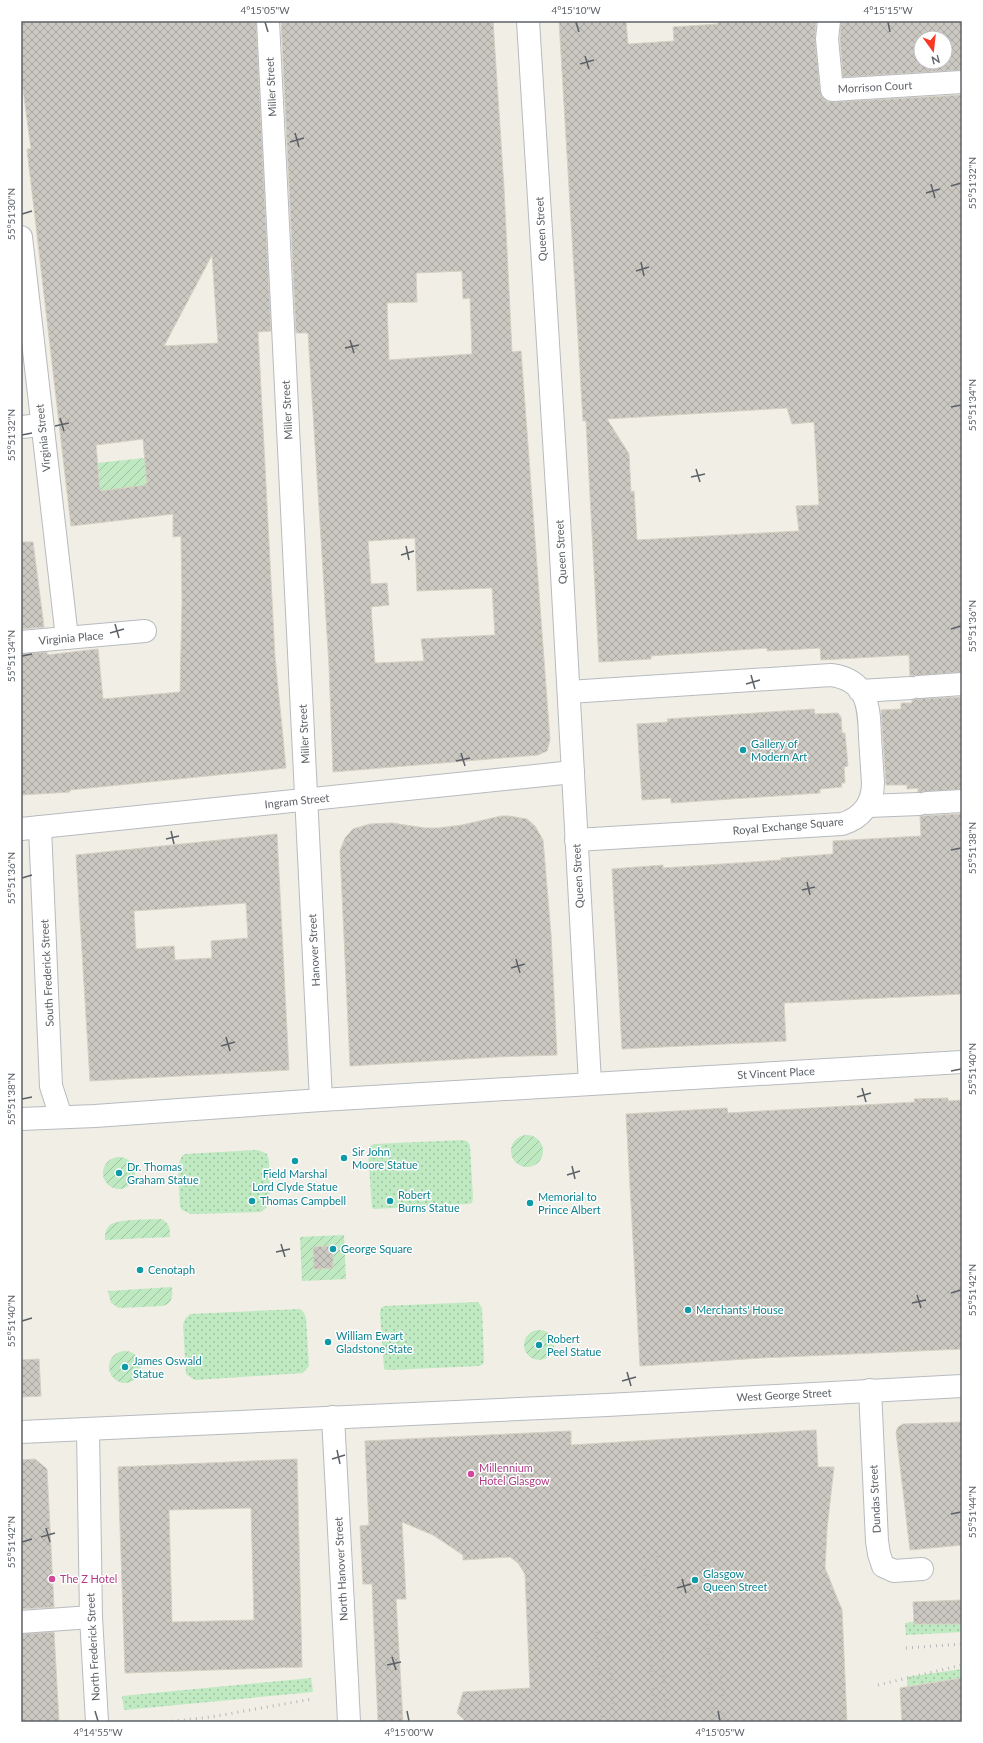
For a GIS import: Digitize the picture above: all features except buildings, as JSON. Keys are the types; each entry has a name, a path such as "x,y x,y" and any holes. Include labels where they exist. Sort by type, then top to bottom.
{"street":[{"name":"Miller Street","path":"268,21 282,337 307,800"},
{"name":"Queen Street","path":"528,21 569,692 590,1083"},
{"name":"Morrison Court","path":"828,21 827,39 832,90 962,82"},
{"name":"Virginia Street","path":"21,237 31,426 67,638"},
{"name":"Virginia Place","path":"21,642 145,630"},
{"path":"569,692 831,675 849,680 860,691 866,700 869,716 873,792 868,806 962,801"},
{"path":"860,691 962,684"},
{"name":"Ingram Street","path":"31,828 573,772"},
{"name":"Hanover Street","path":"307,800 321,1100"},
{"name":"Royal Exchange Square","path":"576,840 842,824 854,818 868,806"},
{"name":"South Frederick Street","path":"31,828 52,1086 61,1117"},
{"name":"St Vincent Place","path":"590,1083 962,1062"},
{"path":"21,1118 61,1117 590,1083"},
{"name":"West George Street","path":"334,1417 607,1405 962,1386"},
{"name":"Dundas Street","path":"870,1390 877,1541 880,1561 883,1566 894,1570 922,1569"},
{"path":"21,1432 334,1417"},
{"name":"North Hanover Street","path":"334,1417 349,1722"},
{"name":"North Frederick Street","path":"88,1429 91,1617 97,1722"},
{"path":"21,1622 91,1617"}],"green space":[{"path":"142,404 183,518 173,518 172,506 150,485 100,491 97,463 144,458"},
{"path":"527,1135 538,1140 543,1151 538,1162 527,1167 516,1162 511,1151 516,1140"},
{"path":"464,1140 468,1142 470,1146 472,1203 372,1208 368,1151 370,1146 374,1144"},
{"path":"258,1150 267,1154 269,1161 270,1205 261,1212 191,1214 182,1210 180,1207 178,1165 182,1156 185,1154"},
{"path":"119,1157 130,1162 135,1173 130,1184 119,1189 108,1184 103,1173 108,1162"},
{"path":"161,1219 168,1224 170,1229 170,1237 105,1240 107,1229 113,1223 134,1220"},
{"path":"344,1235 346,1279 302,1281 300,1237"},
{"path":"172,1287 171,1299 163,1306 119,1308 111,1303 108,1291"},
{"path":"478,1302 482,1308 483,1364 479,1366 384,1369 380,1313 381,1308 385,1306"},
{"path":"300,1309 306,1318 309,1366 303,1373 195,1380 186,1374 183,1325 185,1319 190,1314"},
{"path":"539,1330 550,1334 554,1345 550,1356 539,1360 528,1356 524,1345 528,1334"},
{"path":"122,1351 128,1351 138,1358 141,1367 140,1373 134,1380 128,1383 122,1383 112,1376 109,1370 109,1364 116,1354"},
{"path":"914,1622 915,1624 962,1624 962,1632 906,1635 905,1623"},
{"path":"962,1669 962,1678 907,1686 907,1677"},
{"path":"311,1678 313,1692 124,1710 122,1696"}],"railway":[{"path":"714,1551 724,1722"},
{"path":"703,1552 713,1722"},
{"path":"657,1556 666,1722"},
{"path":"644,1557 655,1722"},
{"path":"607,1619 614,1722"},
{"path":"596,1620 602,1722"},
{"path":"906,1648 962,1644"},
{"path":"878,1685 962,1665"},
{"path":"166,1722 211,1717 312,1699"}],"place":[{"name":"Gallery of Modern Art","path":"743,750"},
{"name":"Sir John Moore Statue","path":"344,1158"},
{"name":"Field Marshal Lord Clyde Statue","path":"295,1161"},
{"name":"Dr. Thomas Graham Statue","path":"119,1173"},
{"name":"Thomas Campbell","path":"252,1201"},
{"name":"Robert Burns Statue","path":"390,1201"},
{"name":"Memorial to Prince Albert","path":"530,1203"},
{"name":"George Square","path":"333,1249"},
{"name":"Cenotaph","path":"140,1270"},
{"name":"Merchants' House","path":"688,1310"},
{"name":"William Ewart Gladstone State","path":"328,1342"},
{"name":"Robert Peel Statue","path":"539,1345"},
{"name":"James Oswald Statue","path":"125,1367"},
{"name":"Millennium Hotel Glasgow","path":"471,1474"},
{"name":"The Z Hotel","path":"52,1579"},
{"name":"Glasgow Queen Street","path":"695,1580"}]}
